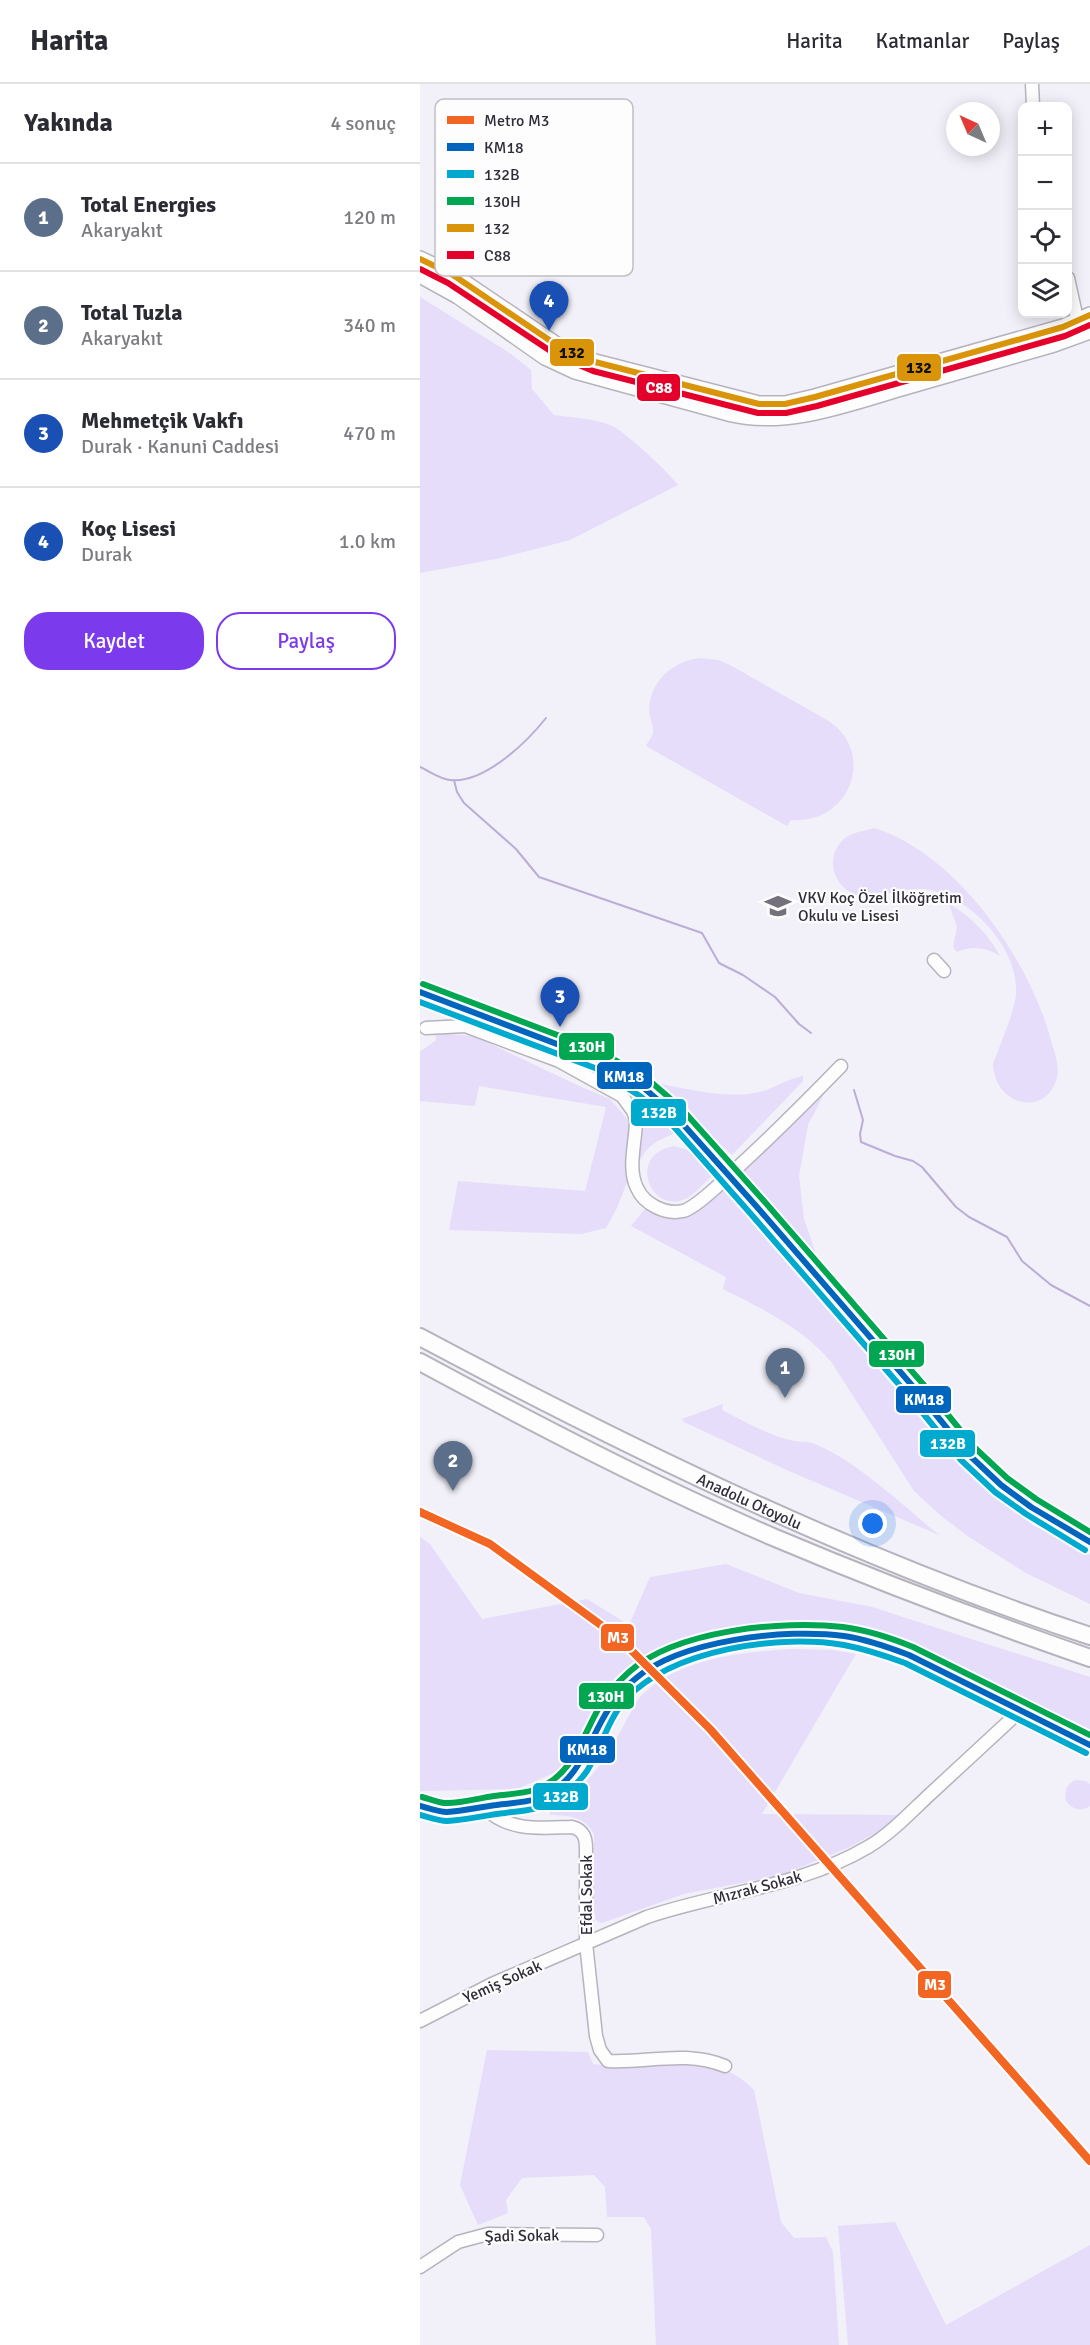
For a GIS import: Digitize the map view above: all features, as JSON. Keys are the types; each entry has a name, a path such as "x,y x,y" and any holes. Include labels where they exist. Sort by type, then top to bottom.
{"highway":[{"name":"Anadolu Otoyolu","path":"420,1337 558,1410 732,1494 920,1574 1090,1636"},
{"name":"Anadolu Otoyolu","path":"420,1362 626,1469 772,1536 976,1617 1090,1658"}],"main road":[{"path":"420,259 435,266"},
{"path":"420,275 458,296 545,357 575,371 732,414 757,418 796,416 1054,344 1085,325"},
{"path":"454,276 553,343 576,355 614,368 759,404 785,404 806,399 1063,327 1085,325"},
{"path":"420,992 599,1060 645,1089 673,1113 702,1144 916,1390 967,1453 1001,1485 1041,1513 1090,1542"},
{"path":"420,1806 445,1812 536,1799 554,1790 571,1777 585,1760 606,1713 618,1694 637,1675 660,1661 684,1652 751,1638 803,1634 842,1636 879,1644 909,1655 1090,1745"}],"street":[{"path":"1032,84 1033,102"},
{"path":"1072,289 1085,325"},
{"path":"934,960 944,971"},
{"path":"426,1028 465,1026 559,1061 622,1096 633,1111 636,1120 634,1180 645,1200 652,1206 683,1211 709,1194 770,1138 841,1066"},
{"name":"Mızrak Sokak","path":"586,1943 667,1910 790,1880 869,1847 897,1825 1021,1710"},
{"name":"Efdal Sokak","path":"484,1807 497,1819 513,1826 573,1827 584,1834 586,1943 596,2036 600,2050 608,2061 681,2057 704,2059 726,2066"},
{"name":"Yemiş Sokak","path":"420,2022 467,1995 586,1943"},
{"name":"Şadi Sokak","path":"420,2267 458,2242 488,2234 597,2235"}],"shaded area":[{"path":"420,297 511,354 531,370 532,389 554,415 583,418 610,425 645,452 678,485 570,540 496,559 420,573"},
{"path":"699,658 718,660 730,665 827,720 843,734 851,750 854,767 850,784 842,799 829,811 812,818 791,820 787,826 646,746 653,733 649,709 654,690 665,674 672,669 689,660"},
{"path":"874,828 904,841 933,860 960,884 1006,943 1025,975 1039,1006 1056,1057 1057,1077 1052,1090 1043,1098 1033,1102 1022,1102 1012,1098 996,1079 993,1064 1015,1002 1015,978 1002,944 977,915 962,903 930,890 920,889 861,896 846,890 840,884 833,862 838,846 851,835"},
{"path":"949,904 978,926 1000,956 979,948 957,952 953,947 957,927"},
{"path":"435,1033 474,1036 610,1099 629,1121 631,1135 627,1182 606,1228 581,1234 449,1230 458,1181 585,1191 606,1107 479,1086 475,1106 420,1101 420,1052 436,1040"},
{"path":"803,1076 803,1081 732,1155 649,1081 704,1092 733,1095 765,1091"},
{"path":"826,1090 808,1125 799,1176 804,1219 817,1257 816,1264 742,1171 822,1091"},
{"path":"630,1096 676,1133 653,1144 638,1164 638,1109"},
{"path":"674,1146 691,1151 712,1176 690,1196 674,1202 663,1199 655,1192 649,1182 647,1171 650,1161 659,1152"},
{"path":"723,1190 962,1468 1031,1524 1090,1555 1090,1604 1026,1573 969,1537 940,1515 914,1491 832,1363 821,1351 782,1320 723,1289 726,1277 631,1226 645,1209 661,1214 686,1216"},
{"path":"723,1404 722,1410 757,1428 785,1439 812,1443 844,1459 939,1535 789,1471 684,1422 682,1419"},
{"path":"420,1537 430,1544 482,1619 587,1599 629,1625 650,1577 726,1564 799,1593 872,1607 1090,1677 1090,1734 903,1640 838,1625 771,1628 698,1641 634,1664 609,1693 585,1739 563,1769 517,1789 420,1791"},
{"path":"791,1649 833,1650 856,1654 762,1814 899,1815 875,1833 850,1847 779,1876 684,1894 602,1923 596,1920 594,1834 581,1820 570,1816 550,1815 551,1803 567,1797 593,1774 614,1744 639,1698 671,1674 710,1660 751,1652"},
{"path":"1075,1780 1090,1784 1090,1806 1087,1808 1077,1809 1066,1801 1066,1789"},
{"path":"487,2050 588,2052 593,2064 604,2065 684,2061 721,2069 738,2077 754,2090 781,2222 794,2238 826,2237 833,2252 839,2345 656,2345 651,2229 644,2217 607,2217 605,2187 594,2175 522,2178 506,2200 508,2213 478,2225 460,2185"},
{"path":"895,2222 946,2325 1090,2245 1090,2345 848,2345 838,2226"}],"waterway":[{"path":"420,767 438,777 450,780 477,775 504,760 546,718"},
{"path":"454,780 457,792 464,803 516,849 539,877 702,933 719,963 743,975 775,997 799,1024 811,1033"},
{"path":"854,1090 863,1120 861,1142 913,1161 922,1167 956,1207 969,1217 1007,1237 1022,1261 1051,1285 1090,1306"}],"metro line":[{"name":"M3","path":"420,1512 490,1544 620,1639 710,1729 1090,2161"}],"transit line":[{"name":"132","path":"420,259 435,266"},
{"name":"C88","path":"420,269 448,283 558,356 593,371 758,413 786,413 817,406 1065,336 1090,325"},
{"name":"132","path":"454,276 561,348 595,362 759,404 785,404 815,397 1063,327 1090,315"},
{"name":"130H","path":"423,984 602,1052 651,1082 680,1107 764,1201 923,1384 974,1447 1007,1478 1090,1532"},
{"name":"KM18","path":"420,992 599,1060 645,1089 673,1113 757,1207 916,1390 967,1453 1001,1485 1031,1507 1090,1542"},
{"name":"132B","path":"420,1002 595,1068 640,1096 667,1119 750,1213 909,1396 961,1460 995,1492 1085,1550"},
{"name":"130H","path":"422,1797 444,1803 456,1803 525,1792 547,1784 567,1766 603,1701 629,1672 649,1658 674,1646 702,1637 761,1627 791,1625 843,1627 888,1638 913,1647 1090,1735"},
{"name":"KM18","path":"420,1806 447,1812 527,1801 551,1793 572,1773 611,1706 620,1693 635,1679 678,1655 706,1646 764,1636 820,1634 844,1636 885,1646 909,1655 1090,1745"},
{"name":"132B","path":"420,1815 447,1821 532,1809 548,1804 567,1792 583,1777 620,1707 646,1682 698,1657 759,1644 818,1642 844,1645 883,1655 905,1663 1086,1753"}],"place":[{"name":"Koç Lisesi","path":"549,331"},
{"name":"VKV Koç Özel İlköğretim Okulu ve Lisesi","path":"778,906"},
{"name":"Mehmetçik Vakfı","path":"560,1027"},
{"name":"Total Energies","path":"785,1398"},
{"name":"Total Tuzla","path":"453,1491"}]}
